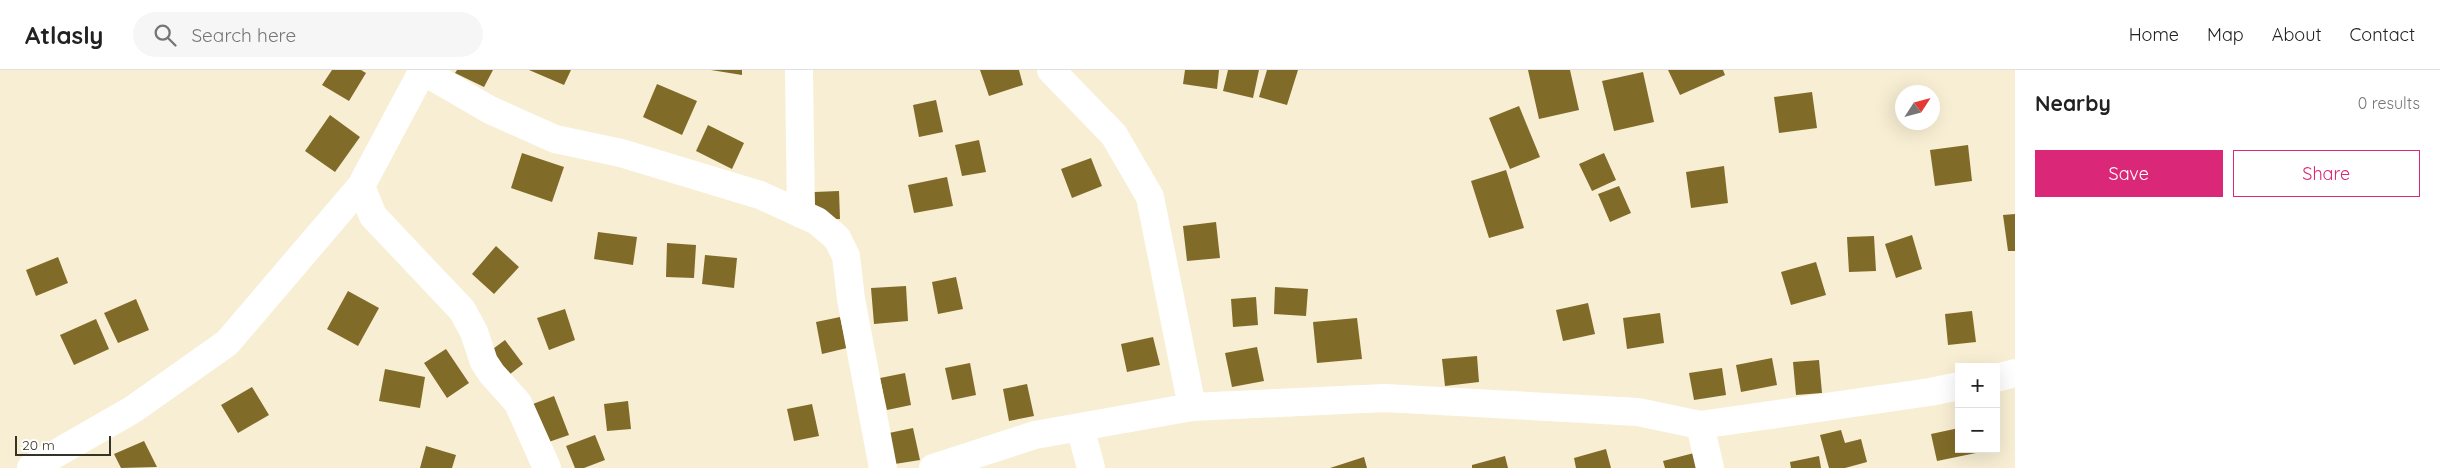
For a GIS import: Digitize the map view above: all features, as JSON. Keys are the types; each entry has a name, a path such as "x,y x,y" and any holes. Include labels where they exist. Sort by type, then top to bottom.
{"street":[{"path":"32,468 132,410 227,343 361,186 422,70 490,110 555,139 631,156 760,196 817,221 837,238 846,256 851,299 883,468"},
{"path":"799,70 802,214"},
{"path":"1051,70 1114,135 1150,197 1192,407"},
{"path":"361,186 373,216 462,310 488,368 518,403 547,468"},
{"path":"2000,377 2015,373"},
{"path":"933,468 1035,435 1192,407 1385,398 1638,412 1700,425 1955,387"},
{"path":"1700,425 1710,468"},
{"path":"1080,427 1091,468"}],"building":[{"path":"332,70 361,70 366,73 349,101 322,85"},
{"path":"457,70 493,70 484,87 455,73"},
{"path":"529,70 571,70 564,85"},
{"path":"711,70 742,70 742,75"},
{"path":"980,70 1019,70 1023,85 989,96"},
{"path":"1185,70 1219,70 1217,89 1183,84"},
{"path":"1228,70 1259,70 1253,98 1223,91"},
{"path":"1267,70 1298,70 1287,105 1259,97"},
{"path":"1528,70 1570,70 1579,110 1539,119"},
{"path":"1668,70 1723,70 1725,75 1680,95"},
{"path":"1643,72 1654,122 1614,131 1602,81"},
{"path":"657,84 697,101 682,135 643,117"},
{"path":"1812,92 1817,128 1779,133 1774,97"},
{"path":"936,100 943,132 919,137 913,105"},
{"path":"1519,106 1540,157 1510,169 1489,118"},
{"path":"330,115 360,137 335,172 305,151"},
{"path":"708,125 744,143 732,169 696,151"},
{"path":"979,140 986,172 962,176 955,145"},
{"path":"1968,145 1972,181 1935,186 1930,150"},
{"path":"522,153 564,167 552,202 511,188"},
{"path":"1604,153 1616,180 1592,191 1579,164"},
{"path":"1091,158 1102,186 1072,198 1061,169"},
{"path":"1724,166 1728,203 1691,208 1686,172"},
{"path":"1506,170 1524,228 1489,238 1471,181"},
{"path":"947,177 953,206 914,213 908,185"},
{"path":"1619,186 1631,213 1610,222 1598,194"},
{"path":"839,191 840,219 816,220 814,192"},
{"path":"2015,214 2015,251 2008,251 2003,215"},
{"path":"1216,222 1220,258 1187,261 1183,226"},
{"path":"598,232 637,237 633,265 594,259"},
{"path":"1912,235 1922,269 1896,278 1885,244"},
{"path":"1874,236 1876,271 1849,272 1847,237"},
{"path":"667,243 696,245 694,278 666,277"},
{"path":"496,246 519,267 494,294 472,274"},
{"path":"705,255 737,258 734,288 702,284"},
{"path":"58,257 68,283 36,296 26,270"},
{"path":"1816,262 1826,295 1791,305 1781,272"},
{"path":"956,277 963,309 938,314 932,282"},
{"path":"906,286 908,321 874,324 871,288"},
{"path":"1275,287 1308,289 1306,316 1274,314"},
{"path":"348,291 379,308 358,346 327,329"},
{"path":"1256,297 1258,325 1233,327 1231,299"},
{"path":"136,299 149,330 118,343 104,313"},
{"path":"1588,303 1595,334 1563,341 1556,310"},
{"path":"565,309 575,340 549,350 537,318"},
{"path":"1972,311 1976,342 1948,345 1945,314"},
{"path":"1660,313 1664,343 1627,349 1623,318"},
{"path":"840,317 847,348 822,354 816,322"},
{"path":"1357,318 1362,359 1317,363 1313,322"},
{"path":"96,319 109,349 74,365 60,335"},
{"path":"1153,337 1160,365 1127,372 1121,344"},
{"path":"505,340 523,364 500,382 482,357"},
{"path":"1257,347 1264,381 1232,387 1225,353"},
{"path":"446,349 469,383 447,398 424,363"},
{"path":"1477,356 1479,382 1445,386 1442,359"},
{"path":"1772,358 1777,385 1741,392 1736,365"},
{"path":"1819,360 1822,393 1796,395 1793,362"},
{"path":"970,363 976,395 952,400 945,368"},
{"path":"1722,368 1726,395 1694,400 1689,373"},
{"path":"385,369 425,377 420,408 379,401"},
{"path":"905,373 911,405 887,410 880,378"},
{"path":"1027,384 1034,416 1009,421 1003,389"},
{"path":"252,387 269,415 238,433 221,405"},
{"path":"554,396 569,435 540,445 525,407"},
{"path":"628,401 631,429 607,431 604,404"},
{"path":"812,404 819,436 794,441 787,409"},
{"path":"913,428 920,460 895,464 889,433"},
{"path":"1955,429 1955,453 1976,453 1937,461 1931,434"},
{"path":"1841,430 1845,443 1861,439 1867,462 1845,468 1829,468 1820,435"},
{"path":"595,435 605,460 584,468 575,468 566,446"},
{"path":"144,441 157,467 121,468 114,454"},
{"path":"426,446 456,455 452,468 420,468"},
{"path":"1606,449 1611,468 1576,468 1574,458"},
{"path":"1694,453 1697,468 1665,468 1663,461"},
{"path":"1505,456 1508,468 1472,468 1472,465"},
{"path":"1819,456 1821,468 1791,468 1790,462"},
{"path":"1364,457 1367,468 1330,468"}]}
